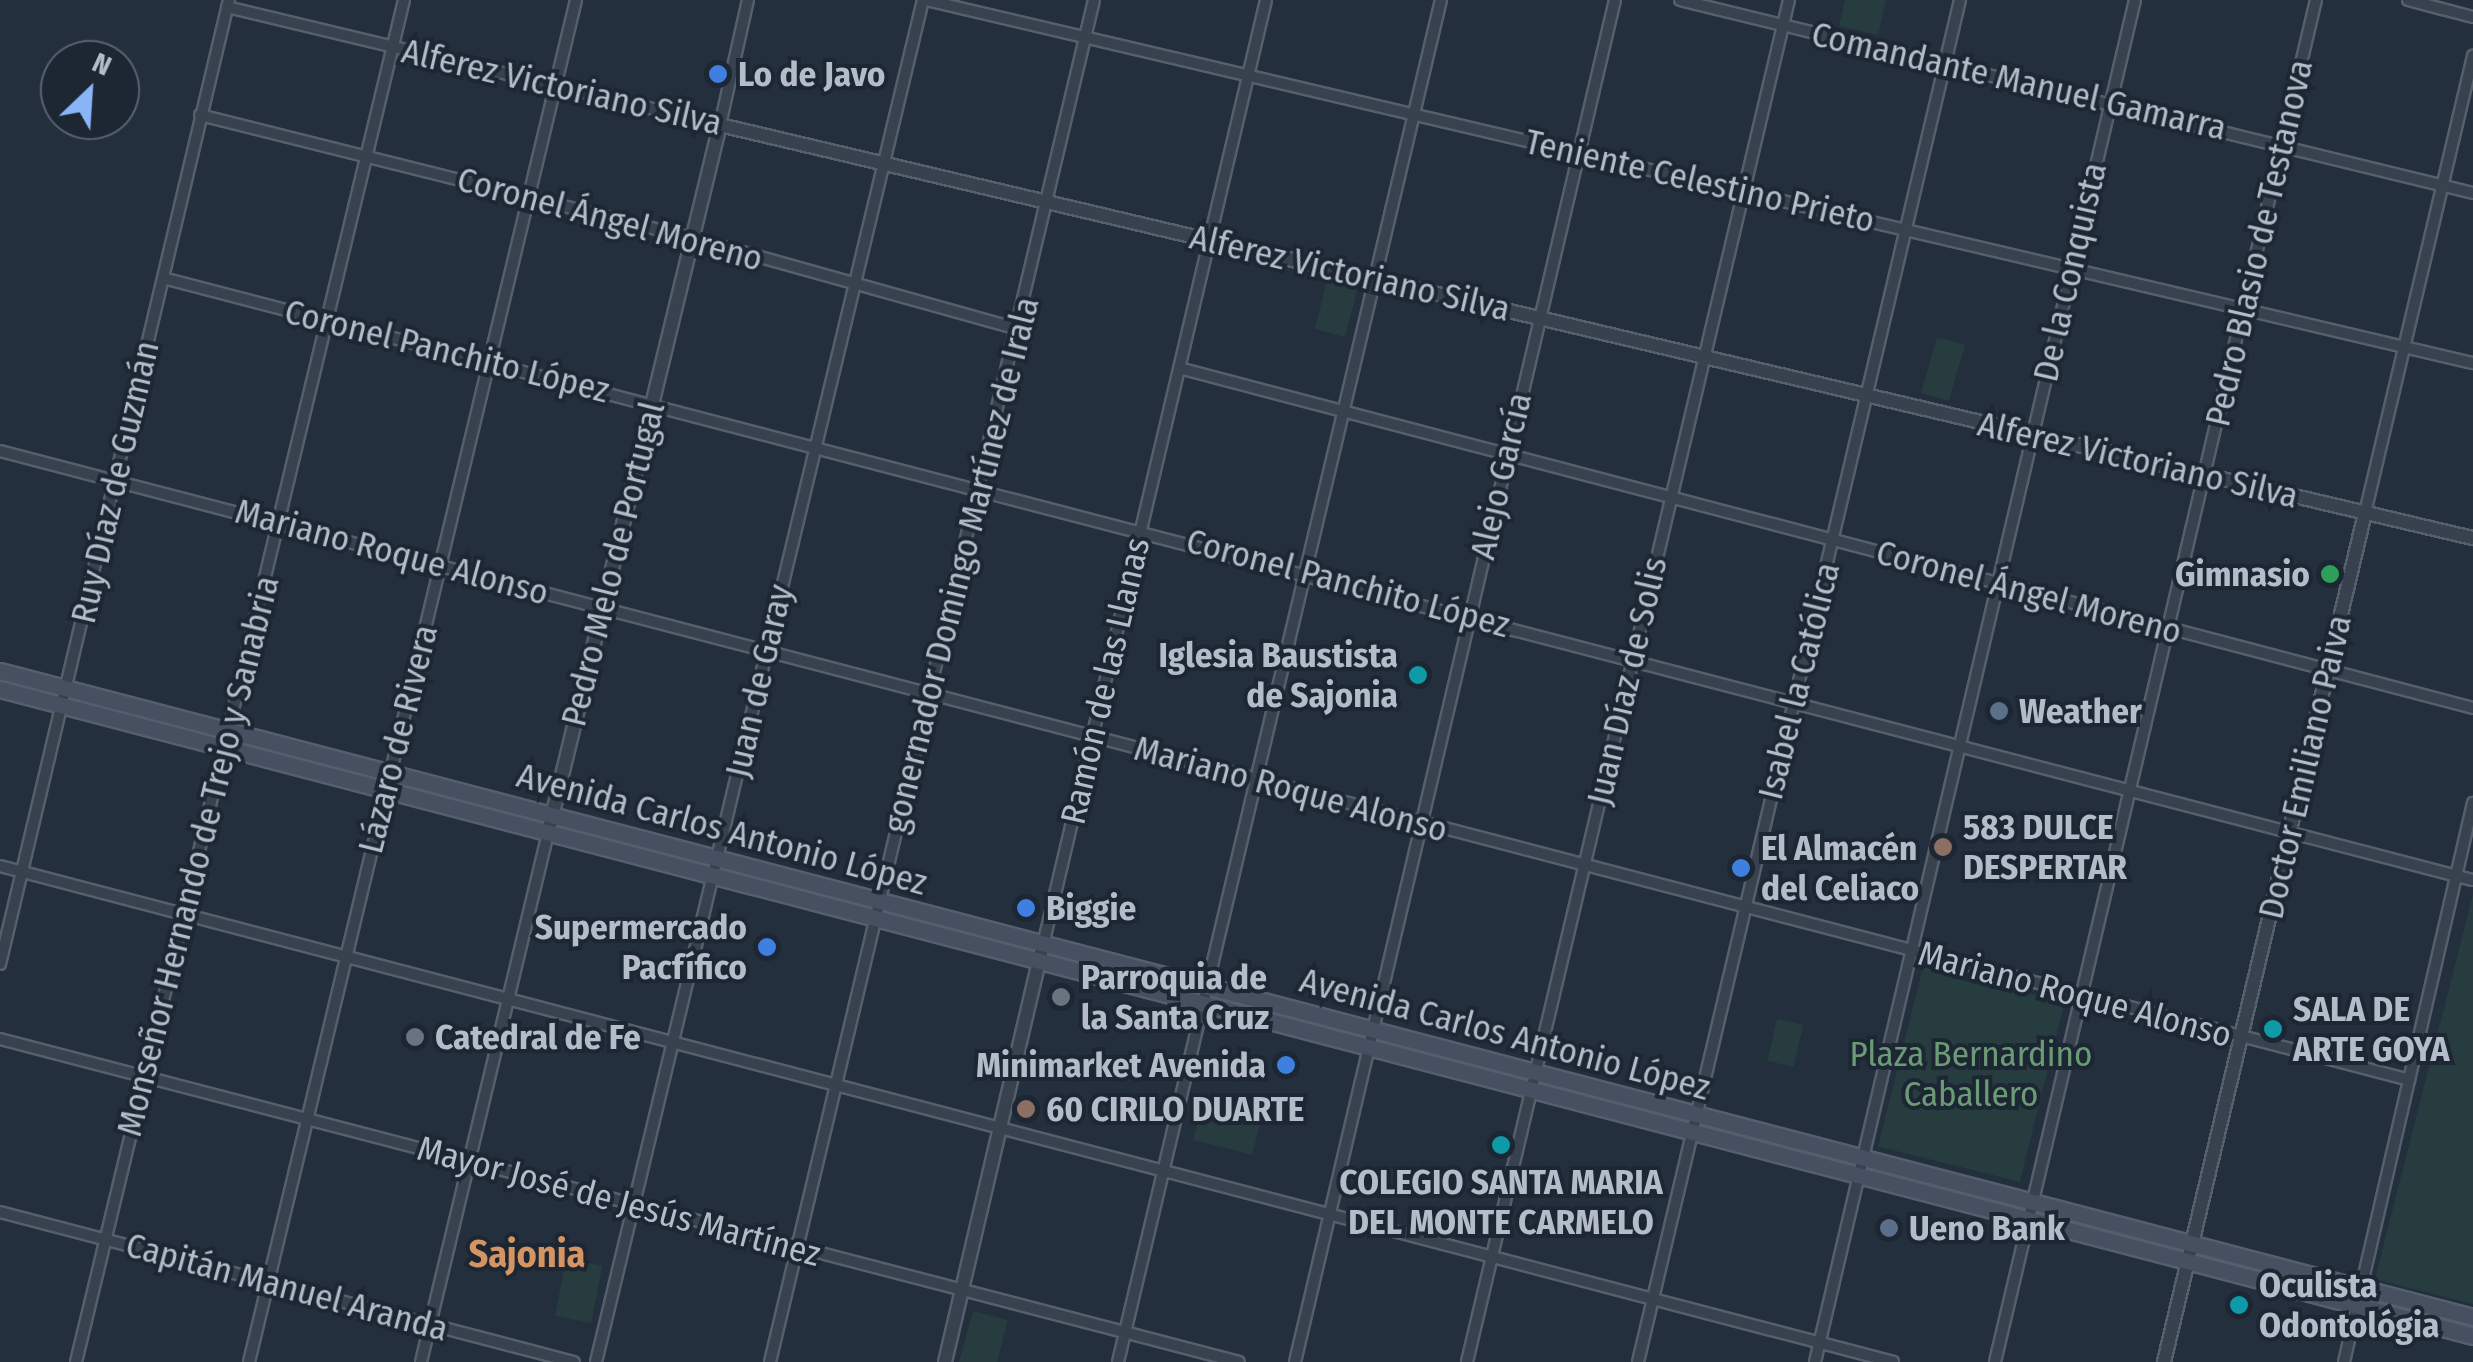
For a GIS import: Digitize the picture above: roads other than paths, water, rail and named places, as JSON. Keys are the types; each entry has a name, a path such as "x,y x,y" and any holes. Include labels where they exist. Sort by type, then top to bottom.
{"main road":[{"name":"Avenida Carlos Antonio López","path":"0,671 389,773 550,824 1041,953 1202,1004 1369,1039 2031,1211 2188,1260 2473,1317"},
{"name":"Avenida Carlos Antonio López","path":"0,689 385,790 550,824"},
{"name":"Avenida Carlos Antonio López","path":"1041,953 1206,986 1369,1039"},
{"name":"Avenida Carlos Antonio López","path":"2031,1211 2192,1242 2473,1336"}],"street":[{"name":"Monseñor Hernando de Trejo y Sanabria","path":"76,1362 327,320 362,156 404,0"},
{"name":"Lázaro de Rivera","path":"249,1362 576,0"},
{"name":"Pedro Melo de Portugal","path":"421,1362 748,0"},
{"name":"Teniente Celestino Prieto","path":"924,0 2473,363"},
{"name":"Juan de Garay","path":"596,1362 881,163 924,0"},
{"name":"gonernador Domingo Martínez de Irala","path":"770,1362 1050,202 1094,0"},
{"name":"Ramón de las Llanas","path":"945,1362 1266,0"},
{"path":"1118,1362 1440,0"},
{"name":"Alejo García","path":"1295,1362 1615,0"},
{"name":"Comandante Manuel Gamarra","path":"1680,0 2473,192"},
{"name":"Juan Díaz de Solis","path":"1466,1362 1788,0"},
{"name":"Isabel la Católica","path":"1638,1362 1743,905 1796,701 1903,228 1960,0"},
{"name":"De la Conquista","path":"1815,1362 2135,0"},
{"name":"Pedro Blasio de Testanova","path":"1995,1362 2316,0"},
{"path":"2408,0 2473,17"},
{"name":"Alferez Victoriano Silva","path":"228,3 393,47 1209,242 1539,316 2473,538"},
{"name":"Ruy Díaz de Guzmán","path":"0,964 228,3"},
{"name":"Doctor Emiliano Paiva","path":"2164,1362 2473,56"},
{"name":"Coronel Ángel Moreno","path":"200,115 692,238 1018,329"},
{"name":"Coronel Panchito López","path":"163,278 1468,614 2129,793 2473,880"},
{"name":"Coronel Ángel Moreno","path":"1179,368 2473,708"},
{"name":"Mariano Roque Alonso","path":"0,451 1743,905 2240,1039 2409,1080"},
{"path":"2344,1362 2473,803"},
{"path":"0,866 1002,1129 1331,1211 1893,1362"},
{"name":"Mayor José de Jesús Martínez","path":"0,1039 1239,1362"},
{"name":"Capitán Manuel Aranda","path":"0,1212 574,1362"}],"place":[{"name":"Lo de Javo","path":"718,74"},
{"name":"Gimnasio","path":"2330,574"},
{"name":"Iglesia Baustista de Sajonia","path":"1418,675"},
{"name":"Weather","path":"1999,711"},
{"name":"583 DULCE DESPERTAR","path":"1943,847"},
{"name":"El Almacén del Celiaco","path":"1741,868"},
{"name":"Biggie","path":"1026,908"},
{"name":"Supermercado Pacfífico","path":"767,947"},
{"name":"Parroquia de la Santa Cruz","path":"1061,997"},
{"name":"SALA DE ARTE GOYA","path":"2273,1029"},
{"name":"Catedral de Fe","path":"415,1037"},
{"name":"Minimarket Avenida","path":"1286,1065"},
{"name":"60 CIRILO DUARTE","path":"1026,1109"},
{"name":"COLEGIO SANTA MARIA DEL MONTE CARMELO","path":"1501,1145"},
{"name":"Ueno Bank","path":"1889,1228"},
{"name":"Oculista Odontológia","path":"2239,1305"}],"district":[{"name":"Sajonia","path":"527,1255"}],"park label":[{"name":"Plaza Bernardino Caballero","path":"1971,1074"}]}
